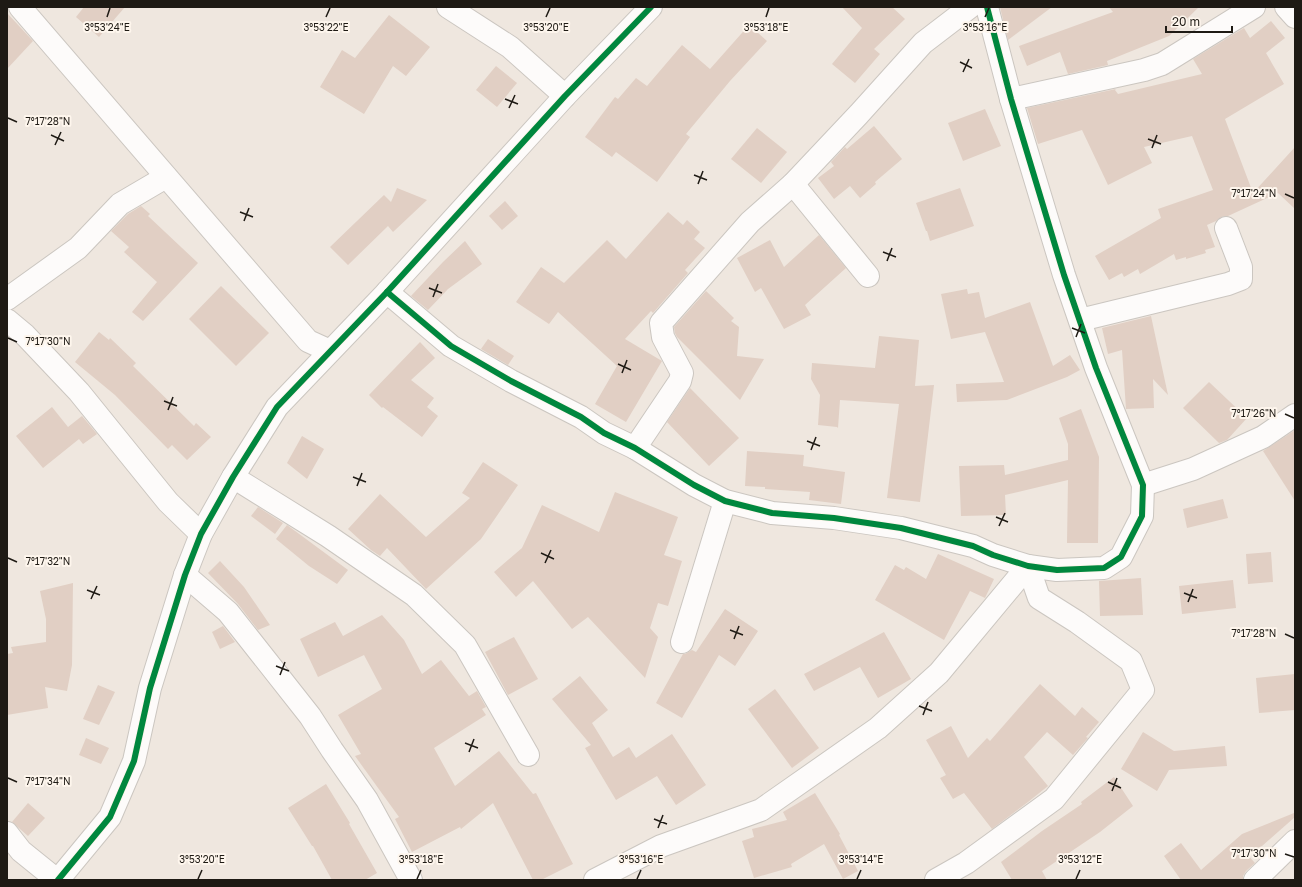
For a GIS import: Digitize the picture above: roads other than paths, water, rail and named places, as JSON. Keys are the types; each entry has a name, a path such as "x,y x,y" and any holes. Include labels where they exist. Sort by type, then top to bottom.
{"street":[{"path":"20,7 308,341 330,351"},
{"path":"448,7 510,47 564,96"},
{"path":"7,833 21,851 58,880 110,816 134,761 150,688 184,575 201,534 233,477 277,407 387,292 564,96 651,7"},
{"path":"635,448 680,381 682,373 663,337 661,323 750,222 793,184 923,43 970,7"},
{"path":"387,292 451,346 511,381 581,417 604,433 635,448 694,485 725,501 772,513 834,518 901,528 973,546 993,555 1028,566 1057,570 1104,568 1121,557 1142,516 1143,485 1096,368 1059,261 1011,99 987,7"},
{"path":"1011,99 1144,70 1162,64 1254,7"},
{"path":"1286,7 1295,17"},
{"path":"7,299 78,248 120,204 166,177"},
{"path":"793,184 868,276"},
{"path":"1080,320 1228,284 1241,279 1241,267 1226,228"},
{"path":"7,320 25,335 79,392 168,502 201,534"},
{"path":"1143,485 1200,466 1263,437 1295,415"},
{"path":"233,477 328,536 414,595 465,645 528,756"},
{"path":"682,642 725,501"},
{"path":"595,880 661,846 761,810 878,728 939,673 1028,566"},
{"path":"936,880 966,863 1054,799 1143,690 1131,661 1077,622 1039,598 1028,566"},
{"path":"184,575 228,612 310,716 332,750 368,800 411,880"},
{"path":"1255,880 1295,841"}]}
